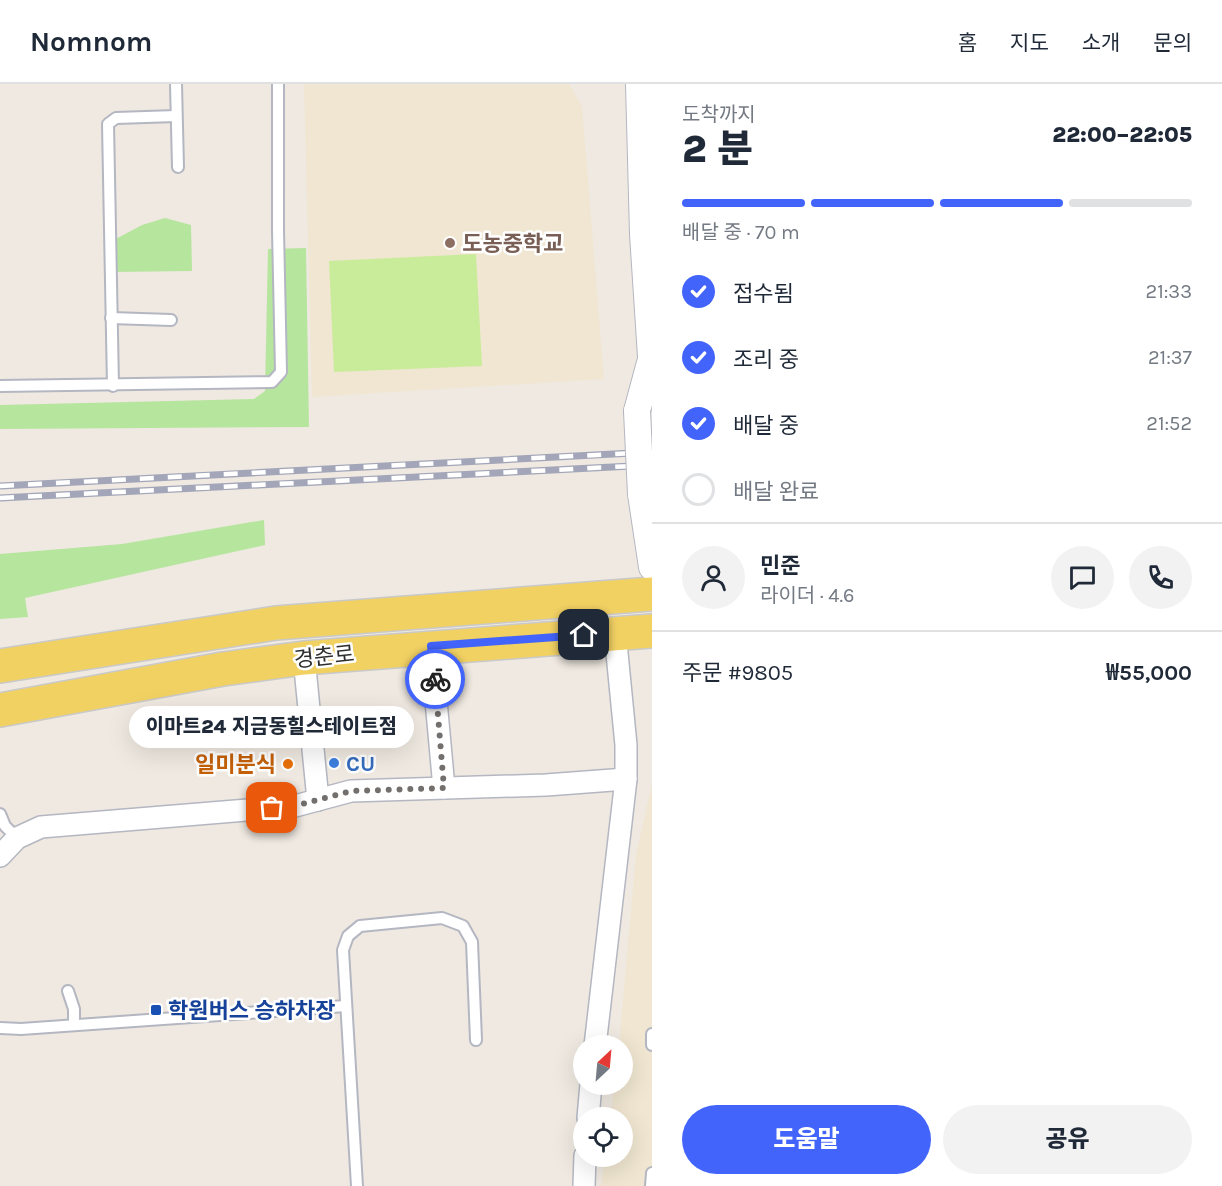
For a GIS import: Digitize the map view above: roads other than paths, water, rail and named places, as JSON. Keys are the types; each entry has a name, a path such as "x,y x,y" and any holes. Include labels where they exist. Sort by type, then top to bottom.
{"main road":[{"name":"경춘로","path":"0,666 276,623 652,596"},
{"name":"경춘로","path":"0,710 223,669 304,657 652,631"}],"street":[{"path":"639,84 651,368 637,411 641,494 652,567"},
{"path":"596,1035 626,779 626,745 615,633 652,596"},
{"path":"431,646 444,788"},
{"path":"304,657 318,800"},
{"path":"0,856 17,838 41,827 295,806 351,791 546,785 626,779"},
{"path":"584,1186 585,1167"}],"lane":[{"path":"176,84 178,167"},
{"path":"0,386 272,382 281,372 278,84"},
{"path":"113,386 108,124 116,118 176,116"},
{"path":"111,318 171,320"},
{"path":"51,670 138,646"},
{"path":"0,814 5,826 17,838"},
{"path":"357,1186 343,950 348,936 360,926 442,918 463,926 472,942 476,1040"},
{"path":"68,991 74,1009 74,1025"},
{"path":"0,1028 346,1006"},
{"path":"652,1034 652,1045"},
{"path":"651,1186 652,1173"}],"railway":[{"path":"0,486 652,452"},
{"path":"0,498 652,465"}],"place":[{"name":"도농중학교","path":"450,243"},
{"name":"CU","path":"334,763"},
{"name":"일미분식","path":"288,764"},
{"name":"이마트24 지금동힐스테이트점","path":"272,808"},
{"name":"학원버스 승하차장","path":"156,1010"}]}
